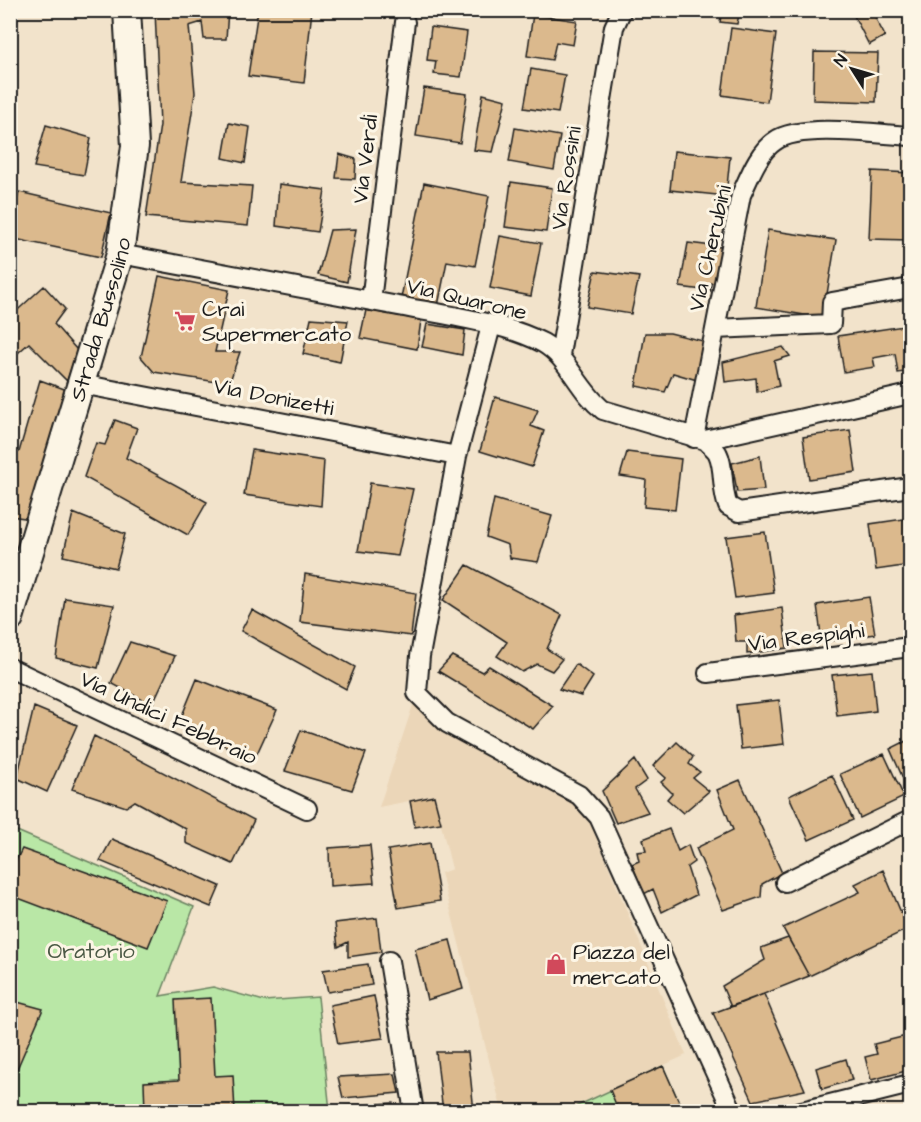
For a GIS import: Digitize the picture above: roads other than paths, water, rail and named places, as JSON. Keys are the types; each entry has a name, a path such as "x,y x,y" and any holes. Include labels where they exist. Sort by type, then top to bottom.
{"street":[{"name":"Strada Bussolino","path":"10,618 120,254 135,146 127,10"},
{"name":"Via Rossini","path":"560,355 614,27 619,12 622,10"},
{"name":"Via Verdi","path":"371,301 405,22"},
{"name":"Via Cherubini","path":"700,439 715,329 741,195 757,162 774,141 798,131 910,136"},
{"name":"Via Quarone","path":"120,254 371,301 516,332 543,343 560,355 575,381 603,410 700,439 910,394"},
{"path":"715,329 831,324 832,302 910,288"},
{"path":"491,326 457,456 420,656 417,693 447,723 579,795 599,817 733,1112"},
{"name":"Via Donizetti","path":"81,384 457,456"},
{"path":"700,439 718,454 722,490 728,506 739,512 910,487"},
{"name":"Via Respighi","path":"708,673 910,647"},
{"name":"Via Undici Febbraio","path":"10,668 307,809"},
{"path":"785,882 910,820"},
{"path":"389,961 414,1112"},
{"path":"798,1112 910,1084"}],"place":[{"name":"Crai Supermercato","path":"185,321"},
{"name":"Piazza del mercato","path":"556,964"}],"park label":[{"name":"Oratorio","path":"91,950"}]}
